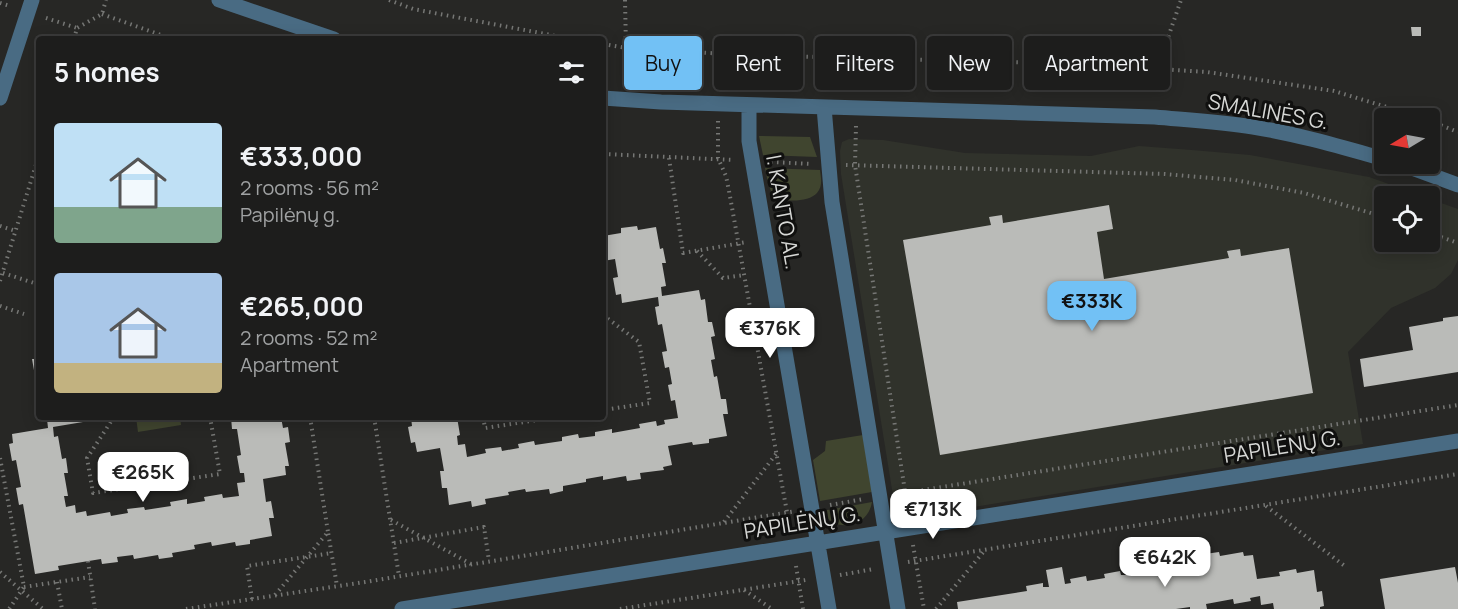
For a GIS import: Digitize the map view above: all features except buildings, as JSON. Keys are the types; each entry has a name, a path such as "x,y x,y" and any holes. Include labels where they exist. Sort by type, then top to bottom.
{"street":[{"path":"0,98 32,0"},
{"path":"219,0 325,36"},
{"name":"SMALINĖS G.","path":"606,98 718,104 1155,117 1255,127 1317,140 1374,156"},
{"name":"I. KANTO AL.","path":"749,105 753,162 829,609"},
{"path":"824,107 831,202 898,609"},
{"path":"1428,174 1458,185"},
{"name":"PAPILĖNŲ G.","path":"402,609 1458,441"}],"path":[{"path":"75,36 77,28 102,14 106,0"},
{"path":"388,0 413,9 556,36"},
{"path":"625,0 626,36"},
{"path":"1169,36 1181,0"},
{"path":"102,14 164,36"},
{"path":"606,45 624,48"},
{"path":"915,59 1024,63"},
{"path":"1170,70 1207,72 1334,91 1390,108"},
{"path":"719,90 718,158 726,176 803,609"},
{"path":"858,90 855,165 924,609"},
{"path":"1440,125 1458,132"},
{"path":"606,154 828,165 1164,174 1235,180 1304,193 1374,214"},
{"path":"669,158 683,253 766,238"},
{"path":"0,282 36,165"},
{"path":"0,226 16,231"},
{"path":"1440,237 1458,243"},
{"path":"697,251 723,278 744,275"},
{"path":"3,273 34,282"},
{"path":"0,306 24,314"},
{"path":"606,317 639,342 650,403 606,410"},
{"path":"112,420 87,458 93,493 220,474 211,420"},
{"path":"310,420 337,586"},
{"path":"374,420 399,576"},
{"path":"484,420 485,428 537,420"},
{"path":"723,523 776,454"},
{"path":"0,458 23,588 9,609"},
{"path":"620,609 1458,474"},
{"path":"1266,505 1346,567"},
{"path":"390,520 472,564"},
{"path":"394,543 484,527 489,561"},
{"path":"275,595 328,532"},
{"path":"936,609 985,549"},
{"path":"252,599 246,566 332,553"},
{"path":"88,561 95,609"},
{"path":"0,572 23,588 43,609"},
{"path":"23,588 90,577"},
{"path":"57,582 62,609"},
{"path":"743,590 772,609"}],"shaded area":[{"path":"849,139 883,140 965,153 1091,156 1139,146 1250,155 1369,177 1395,186 1374,186 1374,252 1440,252 1440,203 1458,209 1458,260 1451,274 1435,288 1391,308 1348,352 1363,444 906,518 898,516 895,508 841,174 842,142"}],"green space":[{"path":"759,136 810,137 817,157 763,155"},
{"path":"765,168 820,170 820,188 813,196 803,200 779,198 771,190"},
{"path":"136,420 180,420 181,425 138,432"},
{"path":"863,435 872,492 820,501 813,460 825,451 826,441"},
{"path":"872,502 864,518 850,525 834,523 822,511"}]}
